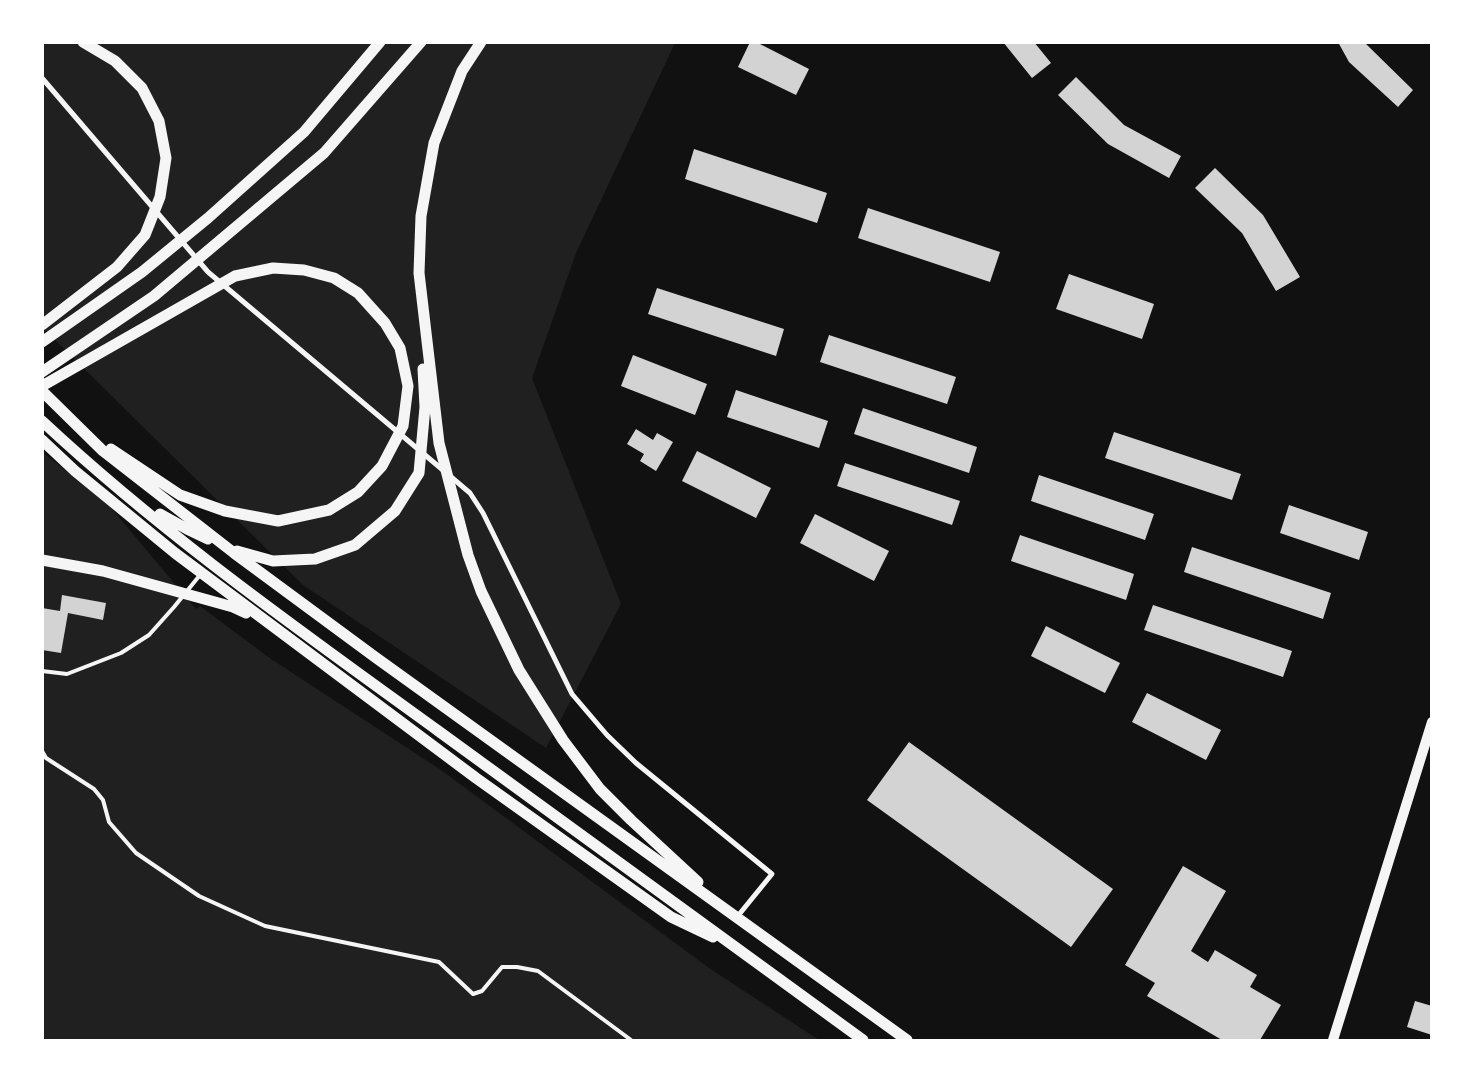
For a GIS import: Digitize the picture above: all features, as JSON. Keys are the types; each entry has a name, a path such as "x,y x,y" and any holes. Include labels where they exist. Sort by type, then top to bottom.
{"highway":[{"path":"42,325 117,267 145,235 160,197 166,158 159,121 142,88 116,61 83,42"},
{"path":"42,342 142,272 208,218 304,132 380,42"},
{"path":"42,372 154,296 324,153 421,42"},
{"path":"128,496 187,529 240,552 273,561 315,560 355,545 395,511 419,474 425,407 419,273 421,216 434,143 462,71 481,42"},
{"path":"42,386 235,276 273,268 304,270 334,278 358,293 385,323 400,348 408,386 403,426 382,466 358,492 329,510 278,521 225,510 180,494 80,428"},
{"path":"419,273 439,443 468,555 482,591 519,670 563,740 600,789 736,917"},
{"path":"42,390 103,451 242,559 907,1040"},
{"path":"42,421 92,467 222,571 365,678 863,1040"},
{"path":"42,440 75,471 174,553 476,778 671,916 740,950"},
{"path":"42,560 103,570 233,607 298,637 365,678"}],"main road":[{"path":"1333,1040 1432,722"}],"street":[{"path":"42,78 208,272 470,493 483,513 572,694 607,735 636,764 772,874 736,917"}],"lane":[{"path":"42,671 67,674 121,653 149,635 201,573"},
{"path":"42,751 46,758 94,789 103,800 109,822 136,853 199,896 265,926 439,962 473,994 482,991 502,967 517,966 538,971 631,1040"}],"shaded area":[{"path":"42,43 675,43 576,253 532,378 621,604 546,748 303,585 43,328"},
{"path":"42,452 106,502 196,609 200,606 271,659 441,770 709,968 819,1040 43,1040"}],"building":[{"path":"750,42 756,42 809,69 796,95 738,67"},
{"path":"1003,42 1034,42 1051,63 1032,78"},
{"path":"1338,42 1364,42 1413,90 1398,107 1349,62"},
{"path":"1076,77 1124,125 1181,156 1169,178 1108,144 1058,95"},
{"path":"694,149 827,193 817,223 685,179"},
{"path":"1215,168 1263,215 1300,277 1276,291 1242,233 1195,188"},
{"path":"868,208 1000,252 990,282 858,238"},
{"path":"1069,274 1154,304 1142,339 1056,309"},
{"path":"657,288 784,329 776,356 648,314"},
{"path":"829,335 956,377 947,404 820,362"},
{"path":"633,355 707,384 695,415 621,386"},
{"path":"736,390 828,421 819,448 727,417"},
{"path":"863,408 977,447 969,473 854,434"},
{"path":"636,429 653,440 657,433 673,442 656,471 640,461 644,454 627,444"},
{"path":"1114,432 1241,474 1232,500 1105,458"},
{"path":"697,451 771,488 756,518 682,481"},
{"path":"845,463 960,501 952,525 837,486"},
{"path":"1039,475 1154,514 1145,540 1031,501"},
{"path":"1289,505 1368,532 1359,560 1280,533"},
{"path":"815,514 889,551 874,581 800,543"},
{"path":"1020,535 1134,574 1126,600 1011,561"},
{"path":"1192,547 1331,593 1323,619 1184,572"},
{"path":"62,595 106,603 103,620 68,613 61,653 42,650 42,608 60,611"},
{"path":"1153,605 1292,651 1283,677 1144,630"},
{"path":"1046,626 1120,663 1105,693 1031,656"},
{"path":"1147,693 1221,730 1206,760 1132,722"},
{"path":"909,742 1113,889 1071,947 867,800"},
{"path":"1183,866 1226,891 1191,951 1208,962 1215,950 1257,975 1250,987 1281,1005 1260,1040 1222,1040 1147,996 1155,983 1125,965"},
{"path":"1415,1001 1432,1006 1432,1035 1407,1027"}]}
